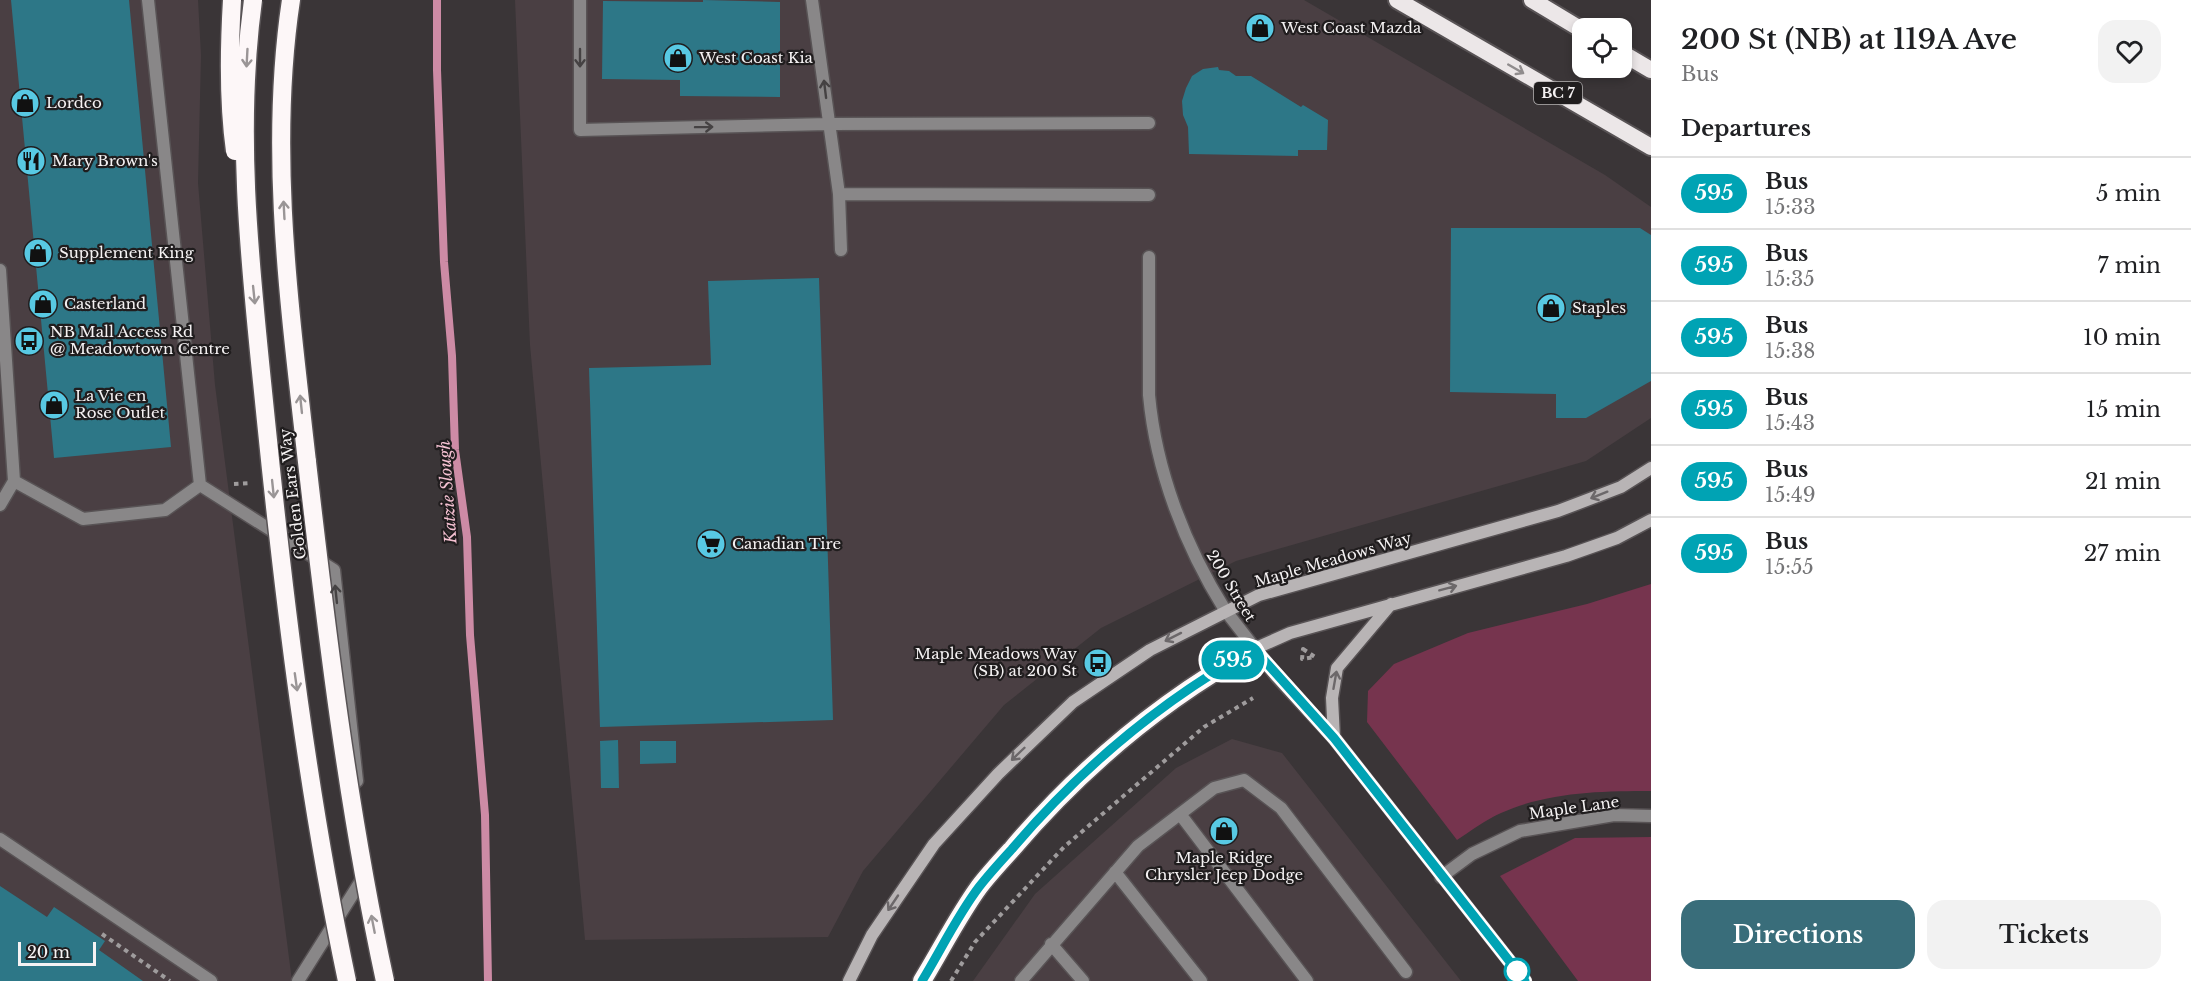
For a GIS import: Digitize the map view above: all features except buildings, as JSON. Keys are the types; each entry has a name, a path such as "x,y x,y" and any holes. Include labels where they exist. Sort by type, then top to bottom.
{"highway":[{"path":"232,0 231,120 251,270"},
{"name":"Golden Ears Way","path":"253,0 247,57 244,128 251,270 292,650 316,821 346,981"},
{"name":"Golden Ears Way","path":"291,0 283,73 282,143 290,292 319,561 344,748 363,872 385,981"},
{"name":"BC 7","path":"1397,0 1651,147"},
{"path":"1532,0 1572,24"},
{"path":"1632,59 1651,70"},
{"path":"922,981 979,888 1046,809 1110,748 1179,696 1226,664 1254,649"}],"main road":[{"name":"Maple Meadows Way","path":"849,981 872,935 934,844 998,774 1073,702 1150,650 1225,610 1278,589 1558,512 1621,487 1651,468"},
{"path":"1254,649 1290,633 1566,556 1617,538 1651,520"},
{"path":"1334,738 1332,698 1337,668 1391,603"}],"street":[{"path":"148,0 200,485"},
{"path":"580,0 580,130 829,123 1149,123"},
{"path":"812,0 839,194 841,250"},
{"path":"839,194 1149,195"},
{"name":"200 Street","path":"1149,257 1150,416 1176,511 1210,586 1254,649 1334,738 1518,979"},
{"path":"0,270 14,481 0,505"},
{"path":"14,481 83,519 165,510 200,485"},
{"path":"200,485 334,570 367,871 298,981"},
{"path":"1021,981 1138,846 1214,788 1244,780 1281,808 1406,972"},
{"path":"1180,813 1307,981"},
{"name":"Maple Lane","path":"1441,877 1472,854 1520,831 1614,815 1651,816"},
{"path":"0,838 211,981"},
{"path":"1114,872 1201,981"},
{"path":"1051,944 1083,981"}],"path":[{"path":"951,981 975,942 1064,847 1204,727 1253,698"}],"shaded area":[{"path":"0,0 198,0 201,55 198,183 215,385 292,981 0,981"},
{"path":"515,0 1304,0 1605,175 1651,207 1651,418 1586,461 1236,561 1101,628 1004,705 863,871 828,937 585,940 530,345"},
{"path":"1651,584 1651,791 1594,792 1537,801 1495,816 1457,840 1367,722 1368,691 1394,664 1468,633 1587,604"},
{"name":"Maple Ridge Chrysler Jeep Dodge","path":"1232,739 1282,753 1461,981 973,981 1035,894 1176,768"},
{"path":"1651,837 1651,981 1578,981 1500,876 1575,838"}],"waterway":[{"name":"Katzie Slough","path":"437,0 437,70 444,262 452,356 455,450 467,537 470,635 485,815 488,981"}],"bus line":[{"name":"595","path":"922,981 979,888 1046,809 1110,748 1179,696 1226,664 1254,649 1334,738 1525,981"}],"place":[{"name":"West Coast Mazda","path":"1260,28"},
{"name":"West Coast Kia","path":"678,58"},
{"name":"Lordco","path":"25,103"},
{"name":"Mary Brown's","path":"31,161"},
{"name":"Supplement King","path":"38,253"},
{"name":"Casterland","path":"43,304"},
{"name":"Staples","path":"1551,308"},
{"name":"NB Mall Access Rd @ Meadowtown Centre","path":"29,341"},
{"name":"La Vie en Rose Outlet","path":"54,405"},
{"name":"Canadian Tire","path":"711,544"},
{"name":"Maple Meadows Way (SB) at 200 St","path":"1098,663"},
{"name":"Maple Ridge Chrysler Jeep Dodge","path":"1224,831"}]}
